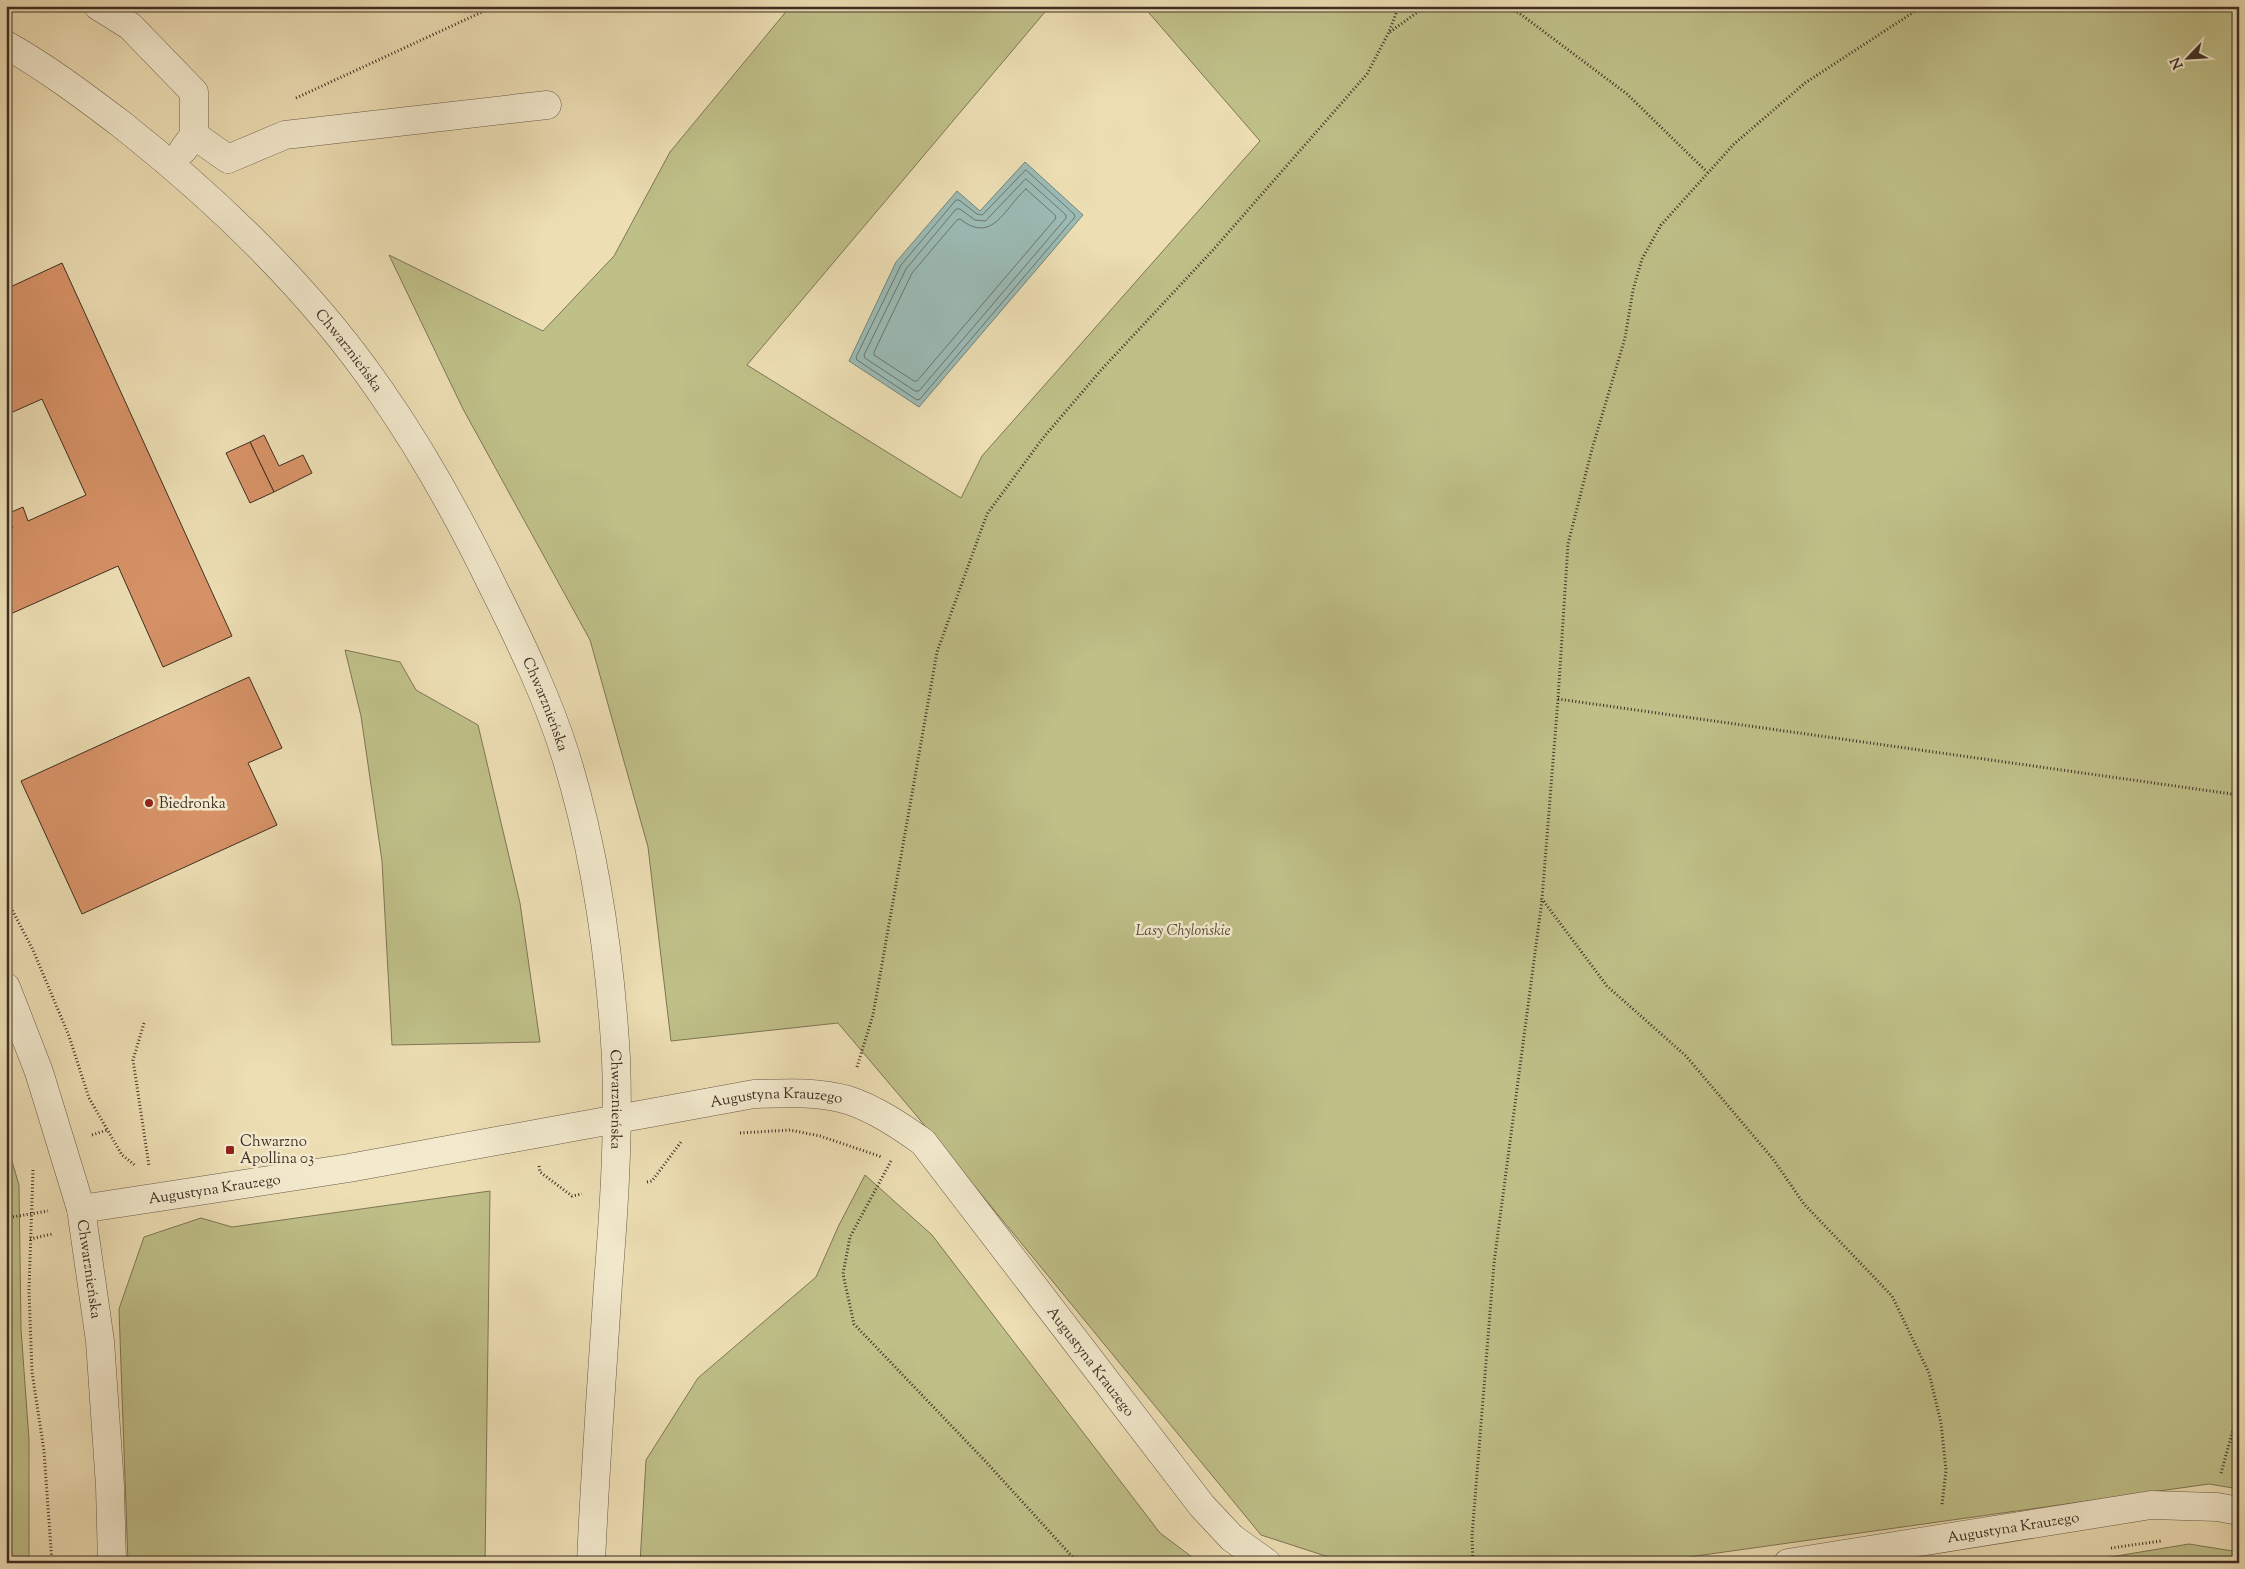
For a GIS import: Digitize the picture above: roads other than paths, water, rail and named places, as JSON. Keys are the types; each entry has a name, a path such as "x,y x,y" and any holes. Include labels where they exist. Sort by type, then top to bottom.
{"street":[{"path":"98,6 130,26 194,92 194,135 172,165"},
{"name":"Chwarznieńska","path":"6,45 78,91 172,165 268,257 324,319 379,389 429,465 508,615 539,684 565,756 589,845 605,935 616,1056 617,1120 614,1205 594,1488 591,1563"},
{"path":"194,135 228,159 285,135 547,105"},
{"name":"Chwarznieńska","path":"6,987 39,1072 81,1209 100,1341 110,1486 112,1563"},
{"name":"Augustyna Krauzego","path":"81,1209 349,1168 754,1094 797,1093 847,1100 893,1120 922,1142 1202,1506 1232,1538 1267,1563"},
{"name":"Augustyna Krauzego","path":"1788,1563 2151,1505 2228,1509"}],"water":[{"path":"1025,162 1083,215 919,407 849,361 896,262 957,191 980,211"}],"place":[{"name":"Biedronka","path":"149,803"},
{"name":"Chwarzno Apollina 03","path":"230,1150"}],"park label":[{"name":"Lasy Chylońskie","path":"1183,930"}]}
